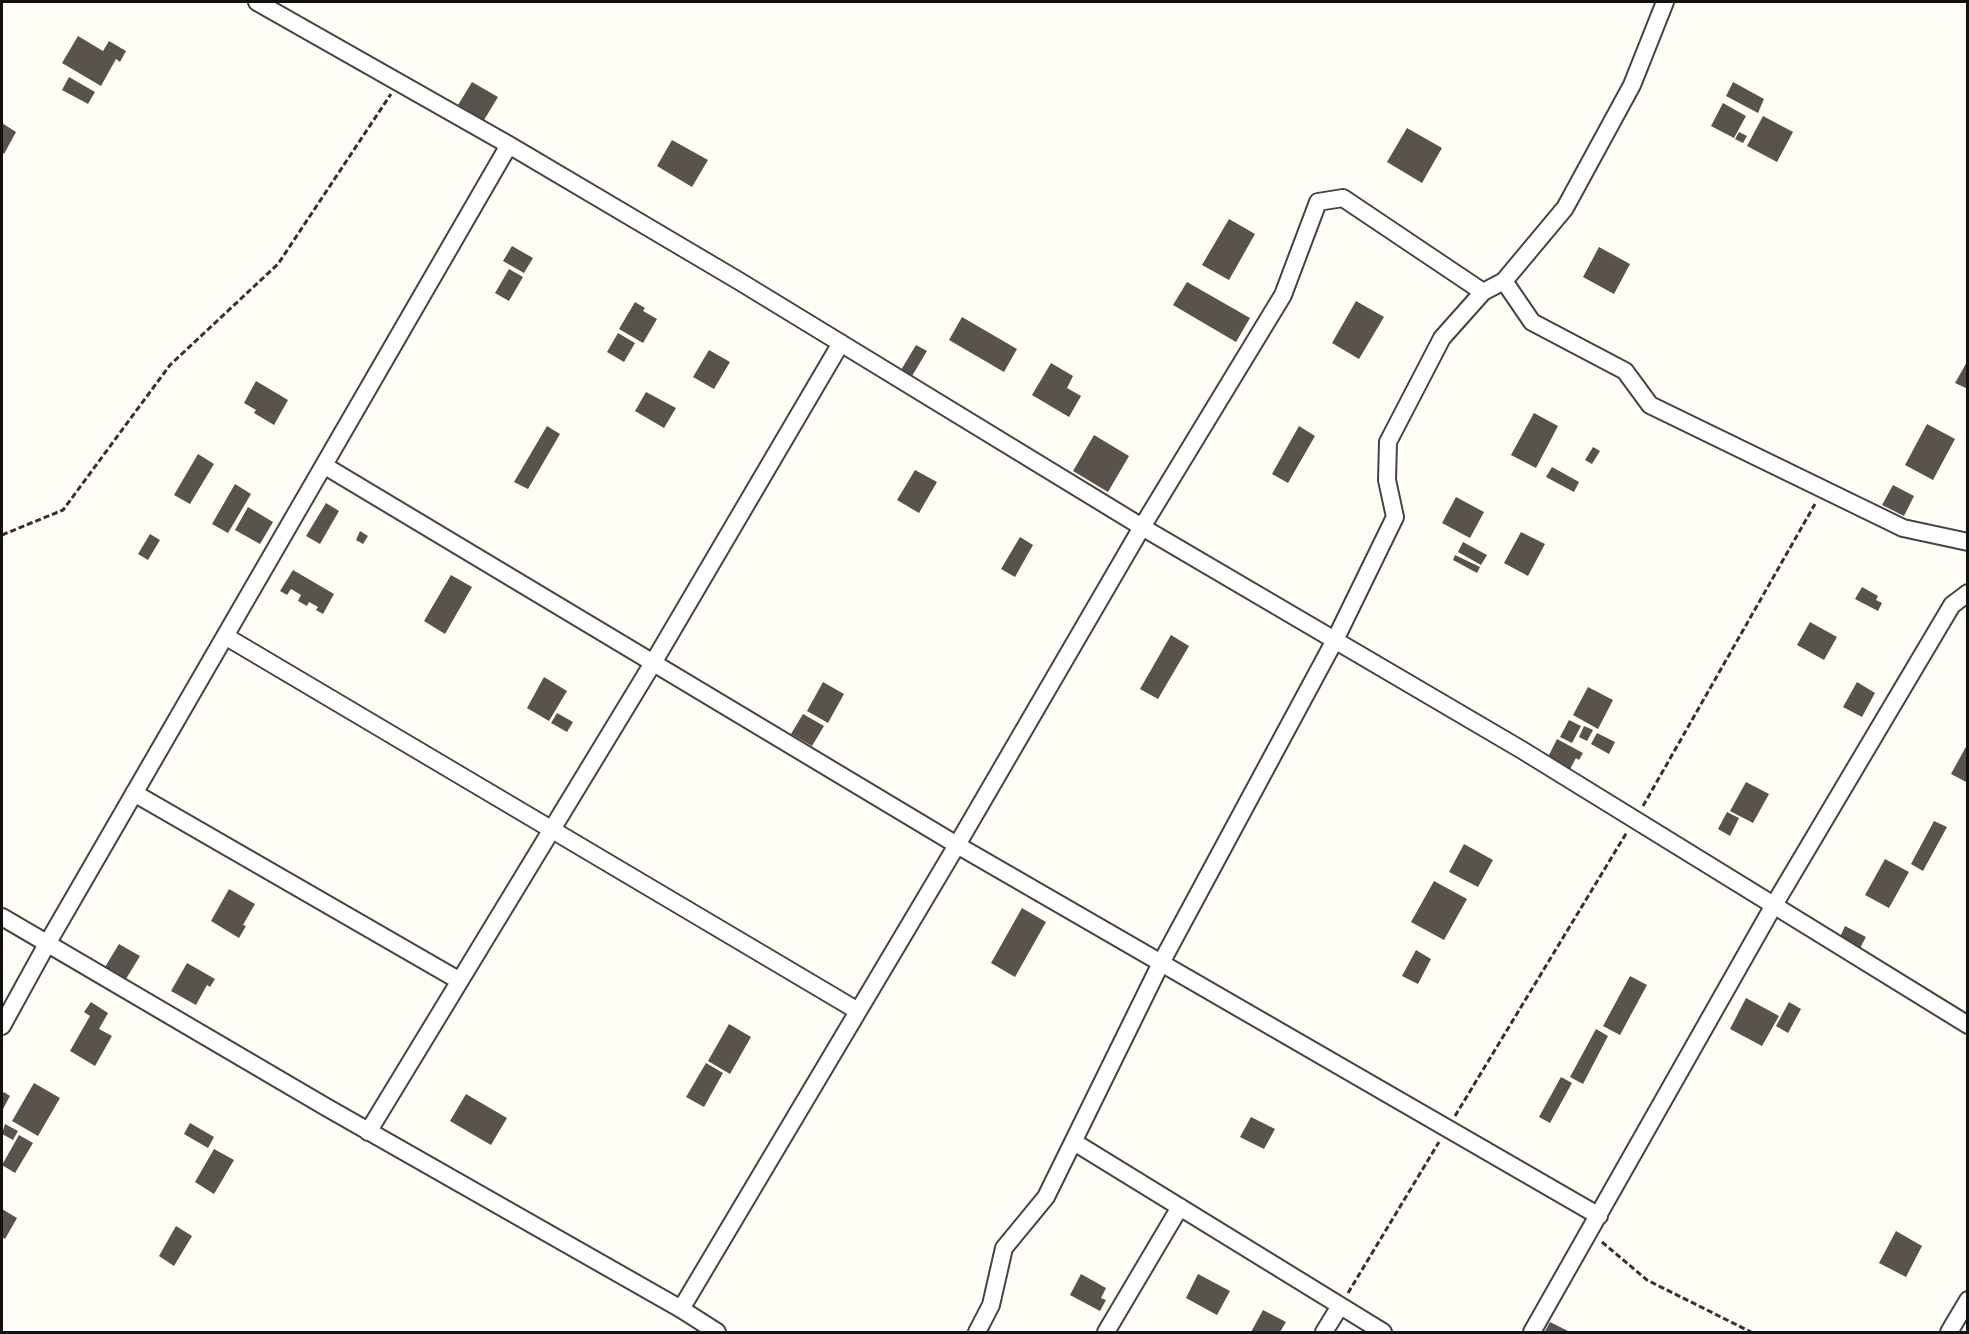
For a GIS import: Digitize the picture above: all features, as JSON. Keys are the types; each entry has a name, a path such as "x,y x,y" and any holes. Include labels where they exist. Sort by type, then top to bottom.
{"street":[{"path":"257,2 509,145 1142,527 1522,750 1968,1025"},
{"path":"977,1332 991,1305 1004,1248 1046,1197 1161,963 1335,640 1395,518 1387,480 1388,442 1442,338 1483,292 1504,281 1565,208 1632,86 1665,2"},
{"path":"2,1026 47,944 509,145"},
{"path":"681,1309 957,845 1142,527 1283,295 1318,202 1343,198 1483,292"},
{"path":"1504,281 1532,322 1625,371 1650,405 1903,528 1968,542"},
{"path":"368,1132 653,663 841,344"},
{"path":"325,466 957,845 1599,1216"},
{"path":"1532,1332 1774,905 1952,605 1968,593"},
{"path":"225,636 553,828 858,1011"},
{"path":"134,793 460,981"},
{"path":"2,917 368,1132 681,1309 717,1332"},
{"path":"1074,1142 1383,1332"},
{"path":"1106,1332 1180,1207"},
{"path":"1949,1332 1968,1300"},
{"path":"1324,1332 1340,1306"}],"path":[{"path":"2,536 63,510 170,365 278,264 398,82"},
{"path":"1340,1306 1635,819 1823,489"},
{"path":"1590,1232 1647,1280 1751,1332"}],"building":[{"path":"78,36 103,51 109,41 126,51 120,62 116,59 101,86 62,63"},
{"path":"69,77 95,92 88,104 62,90"},
{"path":"472,82 498,97 484,120 458,105"},
{"path":"1733,82 1764,99 1758,113 1726,96"},
{"path":"1723,103 1746,116 1734,138 1711,126"},
{"path":"1763,116 1793,132 1777,162 1747,146"},
{"path":"2,123 16,132 4,154 2,152"},
{"path":"1407,128 1442,148 1422,183 1387,162"},
{"path":"1739,132 1747,136 1743,143 1735,139"},
{"path":"672,140 708,160 692,187 657,166"},
{"path":"1229,219 1255,234 1229,280 1202,265"},
{"path":"512,246 533,258 524,273 503,261"},
{"path":"1599,247 1630,264 1614,294 1583,277"},
{"path":"509,269 523,277 509,301 495,293"},
{"path":"1187,282 1250,318 1236,342 1173,305"},
{"path":"1356,301 1384,317 1359,359 1332,343"},
{"path":"635,302 645,308 643,311 657,319 643,343 619,329"},
{"path":"962,317 1017,349 1004,372 949,340"},
{"path":"618,333 635,343 624,362 607,352"},
{"path":"916,345 927,351 912,376 901,370"},
{"path":"709,350 730,362 714,389 693,377"},
{"path":"1968,360 1968,389 1955,383"},
{"path":"1051,363 1073,376 1067,388 1081,396 1069,417 1032,395"},
{"path":"256,381 288,400 274,425 254,413 256,410 244,403"},
{"path":"646,392 676,408 664,428 635,411"},
{"path":"1534,413 1558,426 1536,468 1511,455"},
{"path":"1927,424 1955,439 1933,480 1905,465"},
{"path":"547,426 560,434 528,489 514,482"},
{"path":"1299,426 1315,436 1288,483 1272,474"},
{"path":"1094,435 1129,456 1108,492 1073,471"},
{"path":"1593,447 1600,451 1592,464 1585,460"},
{"path":"198,454 214,464 190,504 174,495"},
{"path":"1552,467 1579,482 1574,492 1546,477"},
{"path":"915,470 937,482 919,513 897,500"},
{"path":"235,484 251,494 228,533 212,524"},
{"path":"1893,485 1914,496 1904,516 1882,505"},
{"path":"1456,497 1484,512 1470,538 1442,523"},
{"path":"326,503 339,511 320,544 306,536"},
{"path":"248,507 273,522 260,544 235,530"},
{"path":"360,531 368,536 363,544 356,540"},
{"path":"1521,532 1545,544 1528,576 1504,563"},
{"path":"150,534 160,540 148,560 138,554"},
{"path":"1020,537 1033,545 1015,577 1001,569"},
{"path":"1463,542 1487,555 1481,565 1458,552"},
{"path":"1455,555 1480,567 1477,573 1453,560"},
{"path":"293,570 334,594 323,614 316,610 318,607 309,602 307,606 298,601 301,595 291,589 287,595 280,591"},
{"path":"451,575 472,587 445,634 424,621"},
{"path":"1862,587 1878,596 1876,600 1882,603 1878,611 1855,599"},
{"path":"1810,622 1837,637 1824,660 1797,645"},
{"path":"1171,635 1189,646 1158,699 1140,689"},
{"path":"544,677 567,691 549,721 527,708"},
{"path":"823,682 844,694 828,723 807,711"},
{"path":"1857,682 1875,693 1862,717 1843,707"},
{"path":"1588,687 1613,700 1598,729 1573,715"},
{"path":"557,713 573,722 567,732 551,723"},
{"path":"803,714 824,726 812,746 791,734"},
{"path":"1569,720 1581,726 1572,743 1560,737"},
{"path":"1584,726 1593,730 1587,741 1579,737"},
{"path":"1597,733 1615,742 1609,754 1591,744"},
{"path":"1557,739 1583,753 1579,760 1576,758 1568,773 1546,761"},
{"path":"1968,743 1968,783 1951,774"},
{"path":"1746,782 1769,794 1753,823 1730,811"},
{"path":"1727,812 1739,818 1730,836 1718,829"},
{"path":"1934,821 1947,827 1923,871 1911,864"},
{"path":"1464,844 1493,860 1478,887 1449,872"},
{"path":"1885,859 1909,872 1889,908 1865,895"},
{"path":"1434,881 1467,899 1444,940 1411,922"},
{"path":"229,889 255,904 243,925 246,926 239,938 211,921"},
{"path":"1022,908 1046,922 1015,977 991,963"},
{"path":"1845,926 1866,937 1860,948 1840,937"},
{"path":"119,944 140,956 126,979 105,967"},
{"path":"1416,950 1431,959 1418,984 1402,976"},
{"path":"187,963 215,979 210,987 207,985 196,1005 171,991"},
{"path":"1630,976 1647,985 1620,1035 1603,1026"},
{"path":"1746,998 1779,1016 1762,1046 1730,1029"},
{"path":"91,1002 108,1013 99,1029 112,1036 95,1066 70,1051 90,1016 84,1012"},
{"path":"1789,1002 1801,1009 1788,1033 1776,1026"},
{"path":"729,1024 751,1037 730,1074 708,1061"},
{"path":"1596,1029 1608,1036 1583,1084 1570,1077"},
{"path":"706,1063 723,1073 704,1107 686,1097"},
{"path":"1561,1077 1572,1083 1550,1123 1539,1117"},
{"path":"34,1083 60,1098 38,1136 12,1121"},
{"path":"4,1092 10,1096 2,1111 2,1094"},
{"path":"466,1094 507,1118 491,1145 450,1121"},
{"path":"1251,1117 1275,1129 1264,1149 1240,1137"},
{"path":"190,1123 214,1137 208,1148 184,1134"},
{"path":"5,1124 18,1131 13,1140 2,1134"},
{"path":"19,1135 33,1143 15,1173 2,1165"},
{"path":"214,1149 234,1160 214,1194 195,1182"},
{"path":"2,1209 17,1218 5,1239 2,1237"},
{"path":"176,1226 192,1236 174,1266 159,1256"},
{"path":"1896,1231 1922,1246 1906,1277 1879,1263"},
{"path":"1081,1274 1106,1288 1101,1298 1106,1300 1100,1311 1070,1295"},
{"path":"1198,1274 1230,1291 1217,1315 1186,1298"},
{"path":"1263,1310 1286,1322 1280,1332 1251,1332"},
{"path":"1550,1322 1570,1332 1545,1331"}]}
